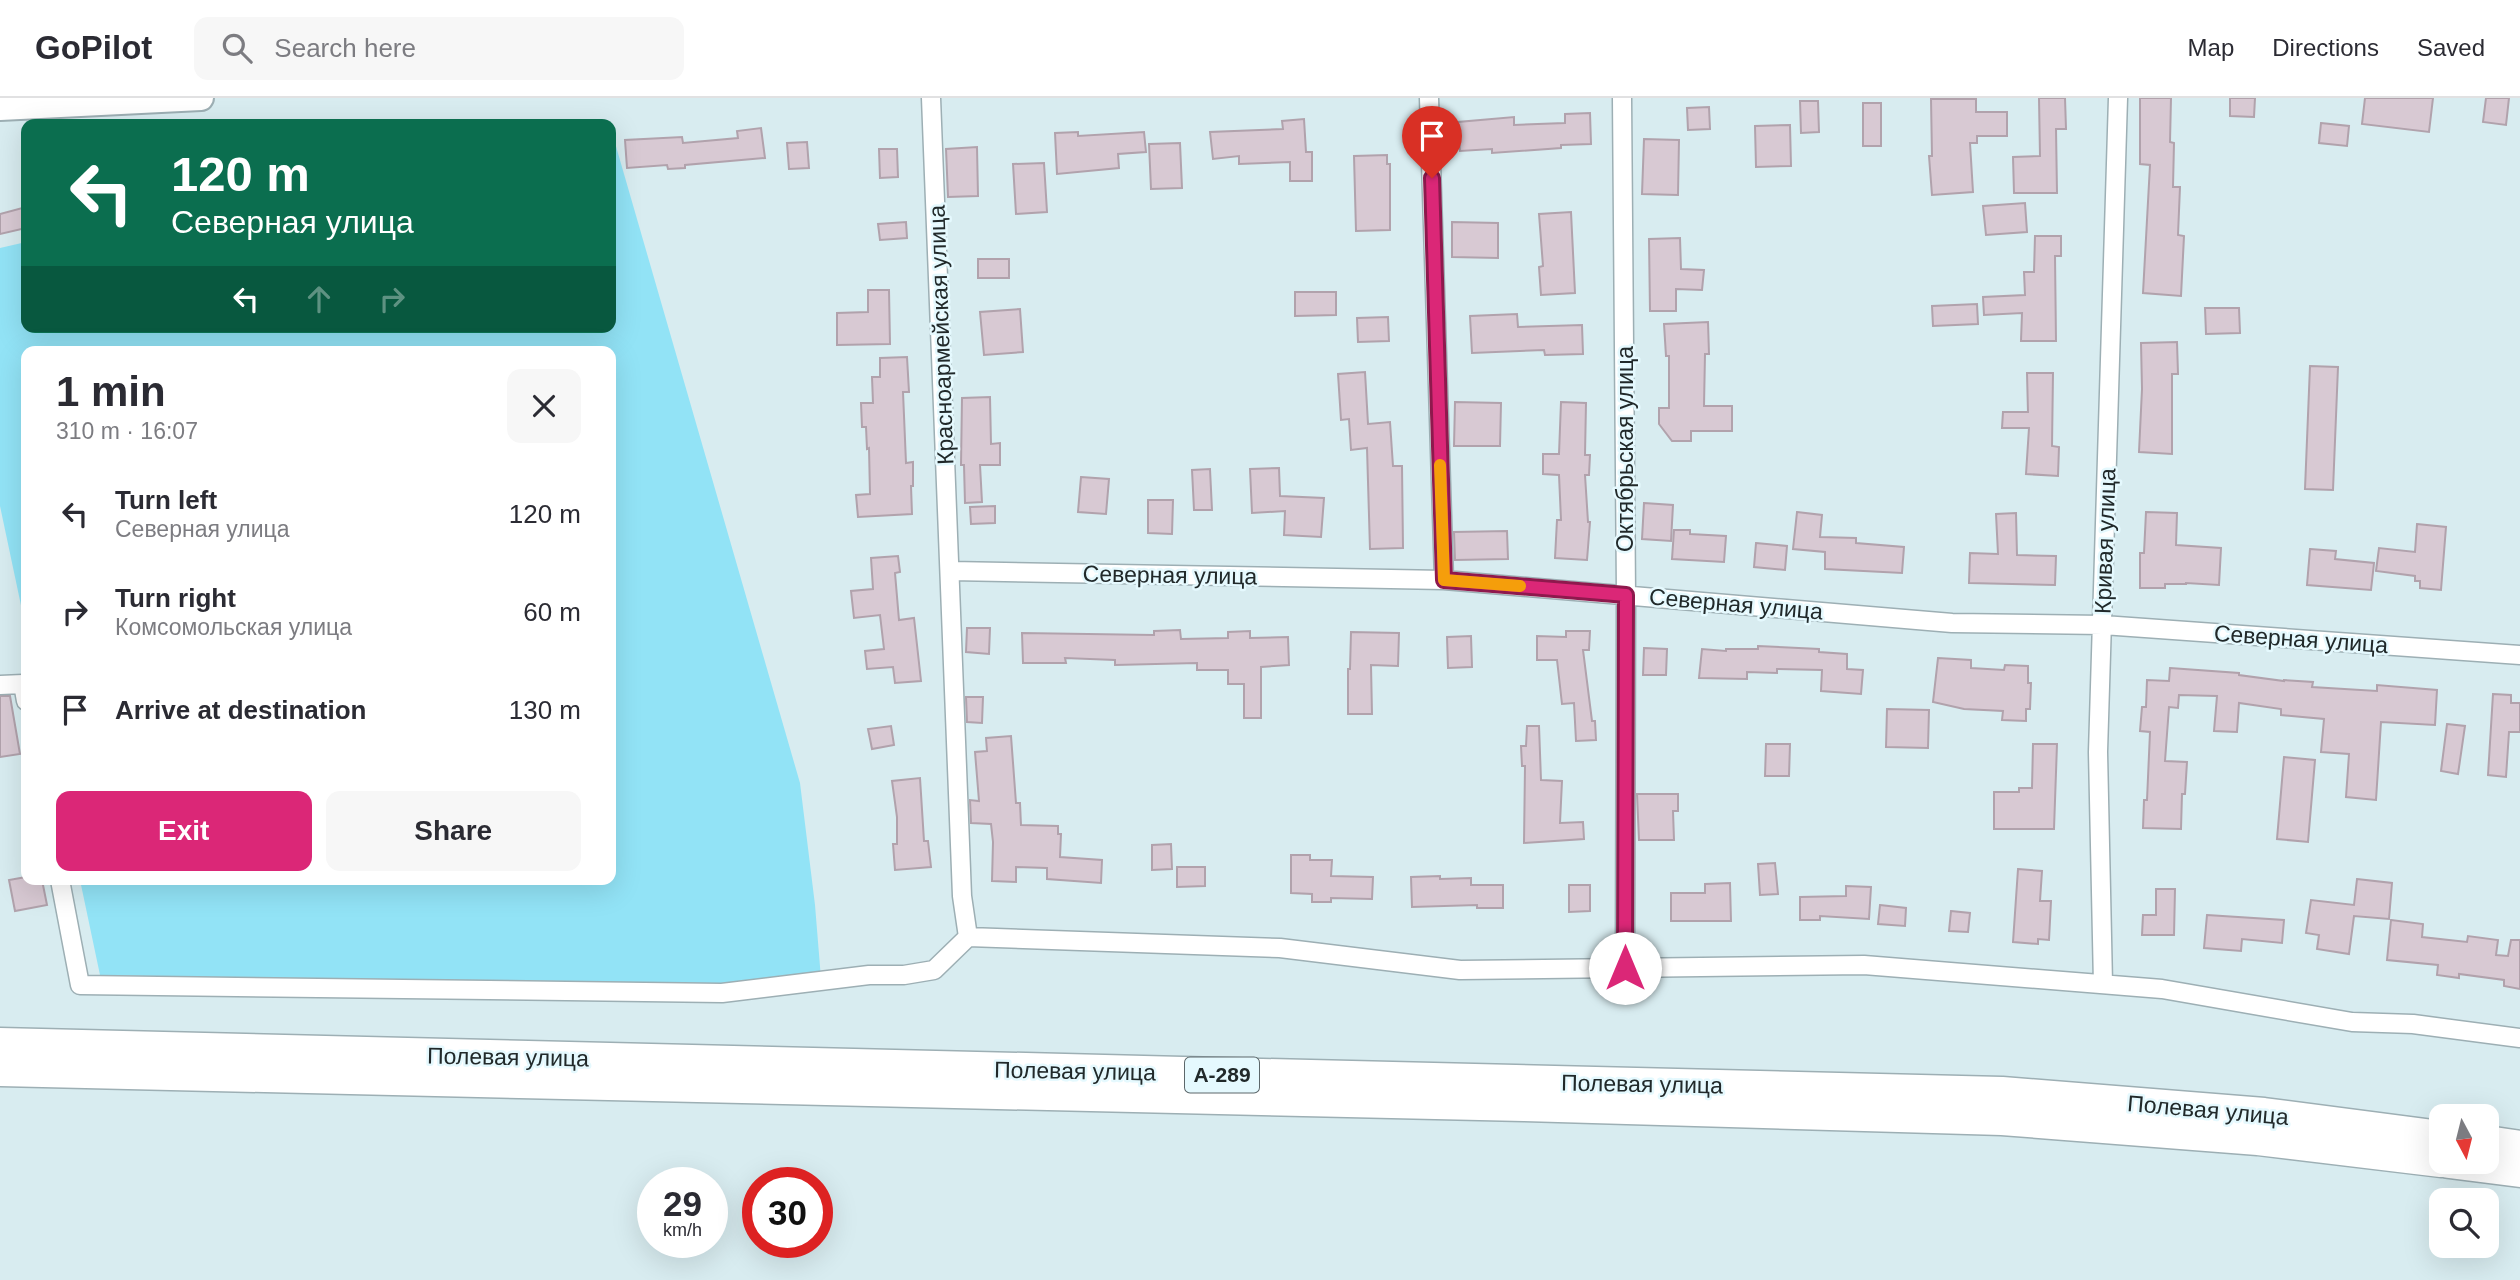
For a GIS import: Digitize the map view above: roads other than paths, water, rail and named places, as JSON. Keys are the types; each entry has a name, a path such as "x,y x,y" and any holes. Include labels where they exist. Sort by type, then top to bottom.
{"highway":[{"name":"Полевая улица","path":"0,1044 2002,1093 2264,1114 2429,1135"},
{"name":"Полевая улица","path":"0,1070 1524,1105 2002,1119 2258,1139 2429,1160"},
{"path":"2499,1144 2520,1147"},
{"path":"2499,1168 2520,1171"}],"main road":[{"path":"0,108 201,98"}],"street":[{"name":"Красноармейская улица","path":"931,98 962,896 968,937"},
{"path":"1429,98 1444,580"},
{"name":"Октябрьская улица","path":"1622,98 1626,595 1625,968"},
{"name":"Кривая улица","path":"2103,984 2098,752 2118,98"},
{"name":"Северная улица","path":"951,571 1444,580 1952,623 2103,625 2520,655"},
{"path":"0,685 21,684"},
{"path":"61,885 80,985 722,993 934,970 968,937 1280,948 1460,970 1864,965 2162,989 2352,1022 2413,1024 2520,1038"}]}
